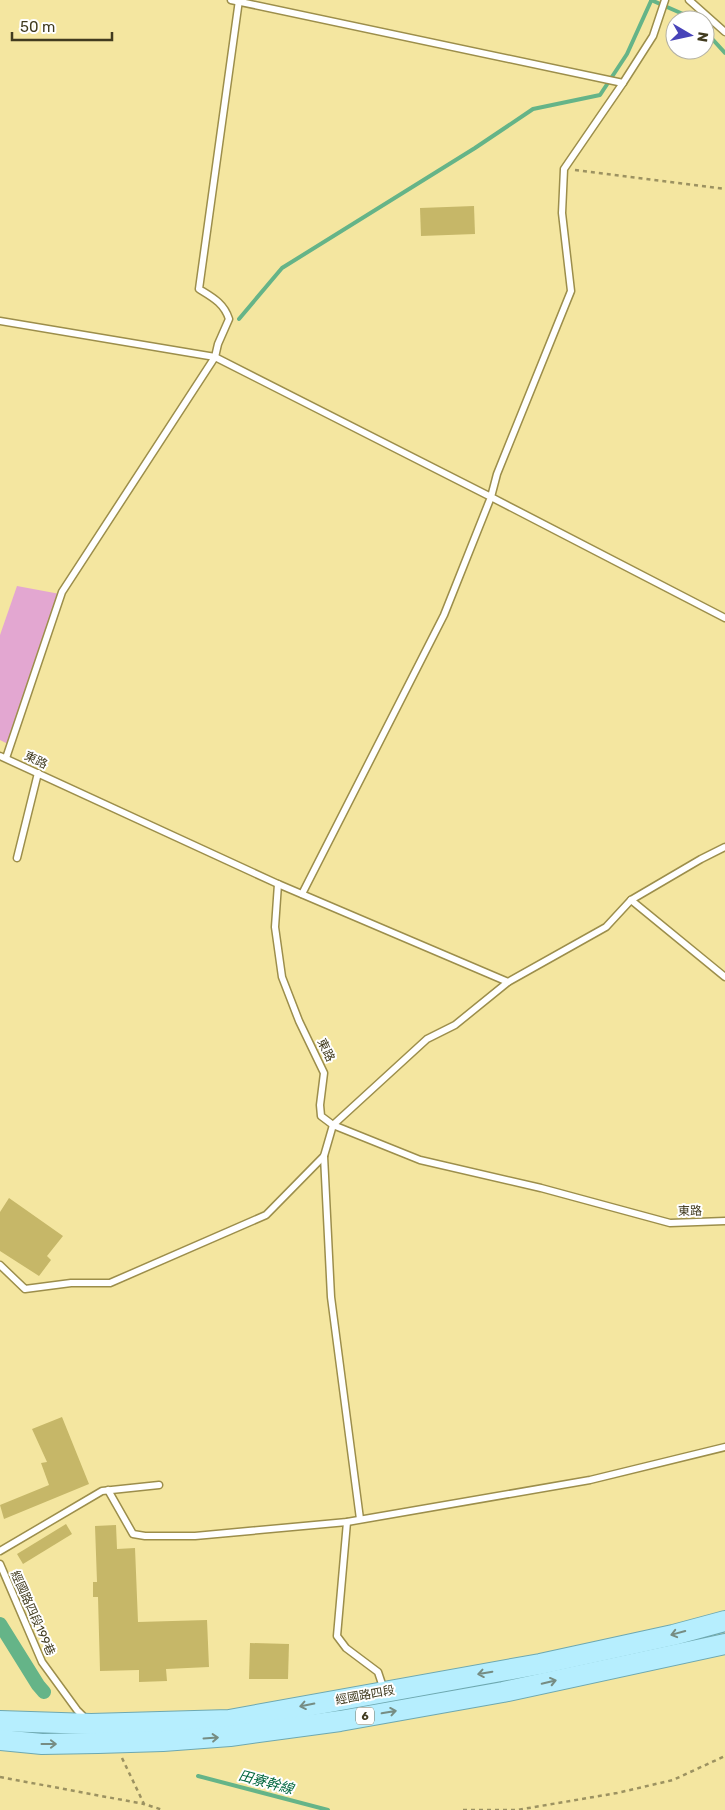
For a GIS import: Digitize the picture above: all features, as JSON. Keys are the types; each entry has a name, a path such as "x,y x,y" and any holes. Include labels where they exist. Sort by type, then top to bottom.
{"main road":[{"name":"經國路四段","path":"0,1740 42,1744 229,1720 540,1664 673,1635 725,1621"},
{"name":"經國路四段","path":"0,1721 98,1736 230,1736 340,1721 503,1692 725,1644"}],"lane":[{"path":"230,0 623,83"},
{"path":"302,894 444,615 491,497 497,474 571,291 562,214 564,169 653,36 663,10 664,0"},
{"path":"689,0 725,32"},
{"path":"3,757 62,592 215,357 218,344 229,319 226,309 214,297 199,289 239,1"},
{"path":"0,321 215,357 725,618"},
{"name":"東路","path":"3,757 278,884 275,927 282,977 299,1021 324,1073 320,1110 322,1116 333,1125 420,1160 541,1188 670,1223 725,1221"},
{"path":"17,858 38,773"},
{"path":"360,1519 331,1297 324,1156 333,1125 427,1039 455,1025 508,982 606,927 630,900 725,847"},
{"path":"278,884 508,982"},
{"path":"630,900 725,977"},
{"path":"0,1265 25,1289 71,1283 110,1283 266,1215 324,1156"},
{"path":"108,1490 133,1534 145,1536 195,1536 347,1522 590,1480 725,1447"},
{"path":"0,1551 102,1491 159,1484"},
{"path":"347,1522 337,1636 346,1648 378,1672 385,1691"},
{"name":"經國路四段199巷","path":"0,1564 42,1662 98,1736"}],"path":[{"path":"564,169 725,189"},
{"path":"98,1736 144,1804"},
{"path":"463,1810 517,1810 617,1793 673,1780 725,1756"},
{"path":"0,1776 144,1804 163,1810"}],"shaded area":[{"path":"17,586 60,594 8,744 0,740 0,635"}],"building":[{"path":"474,206 475,234 421,236 420,208"},
{"path":"9,1198 63,1236 47,1256 51,1260 39,1276 0,1251 0,1212"},
{"path":"62,1417 89,1484 4,1519 0,1505 49,1485 41,1463 47,1462 32,1429"},
{"path":"66,1524 72,1534 23,1564 17,1554"},
{"path":"116,1525 117,1549 135,1548 138,1622 207,1620 209,1667 166,1669 167,1681 139,1682 139,1670 100,1671 98,1597 93,1597 93,1582 97,1582 95,1526"},
{"path":"250,1643 289,1644 288,1679 249,1679"}],"waterway":[{"path":"651,0 674,10"},
{"path":"239,319 282,268 475,148 533,109 600,95 627,54 651,1"},
{"path":"715,42 725,53"},
{"path":"0,1624 44,1692"},
{"name":"田寮幹線","path":"198,1776 328,1810"}]}
